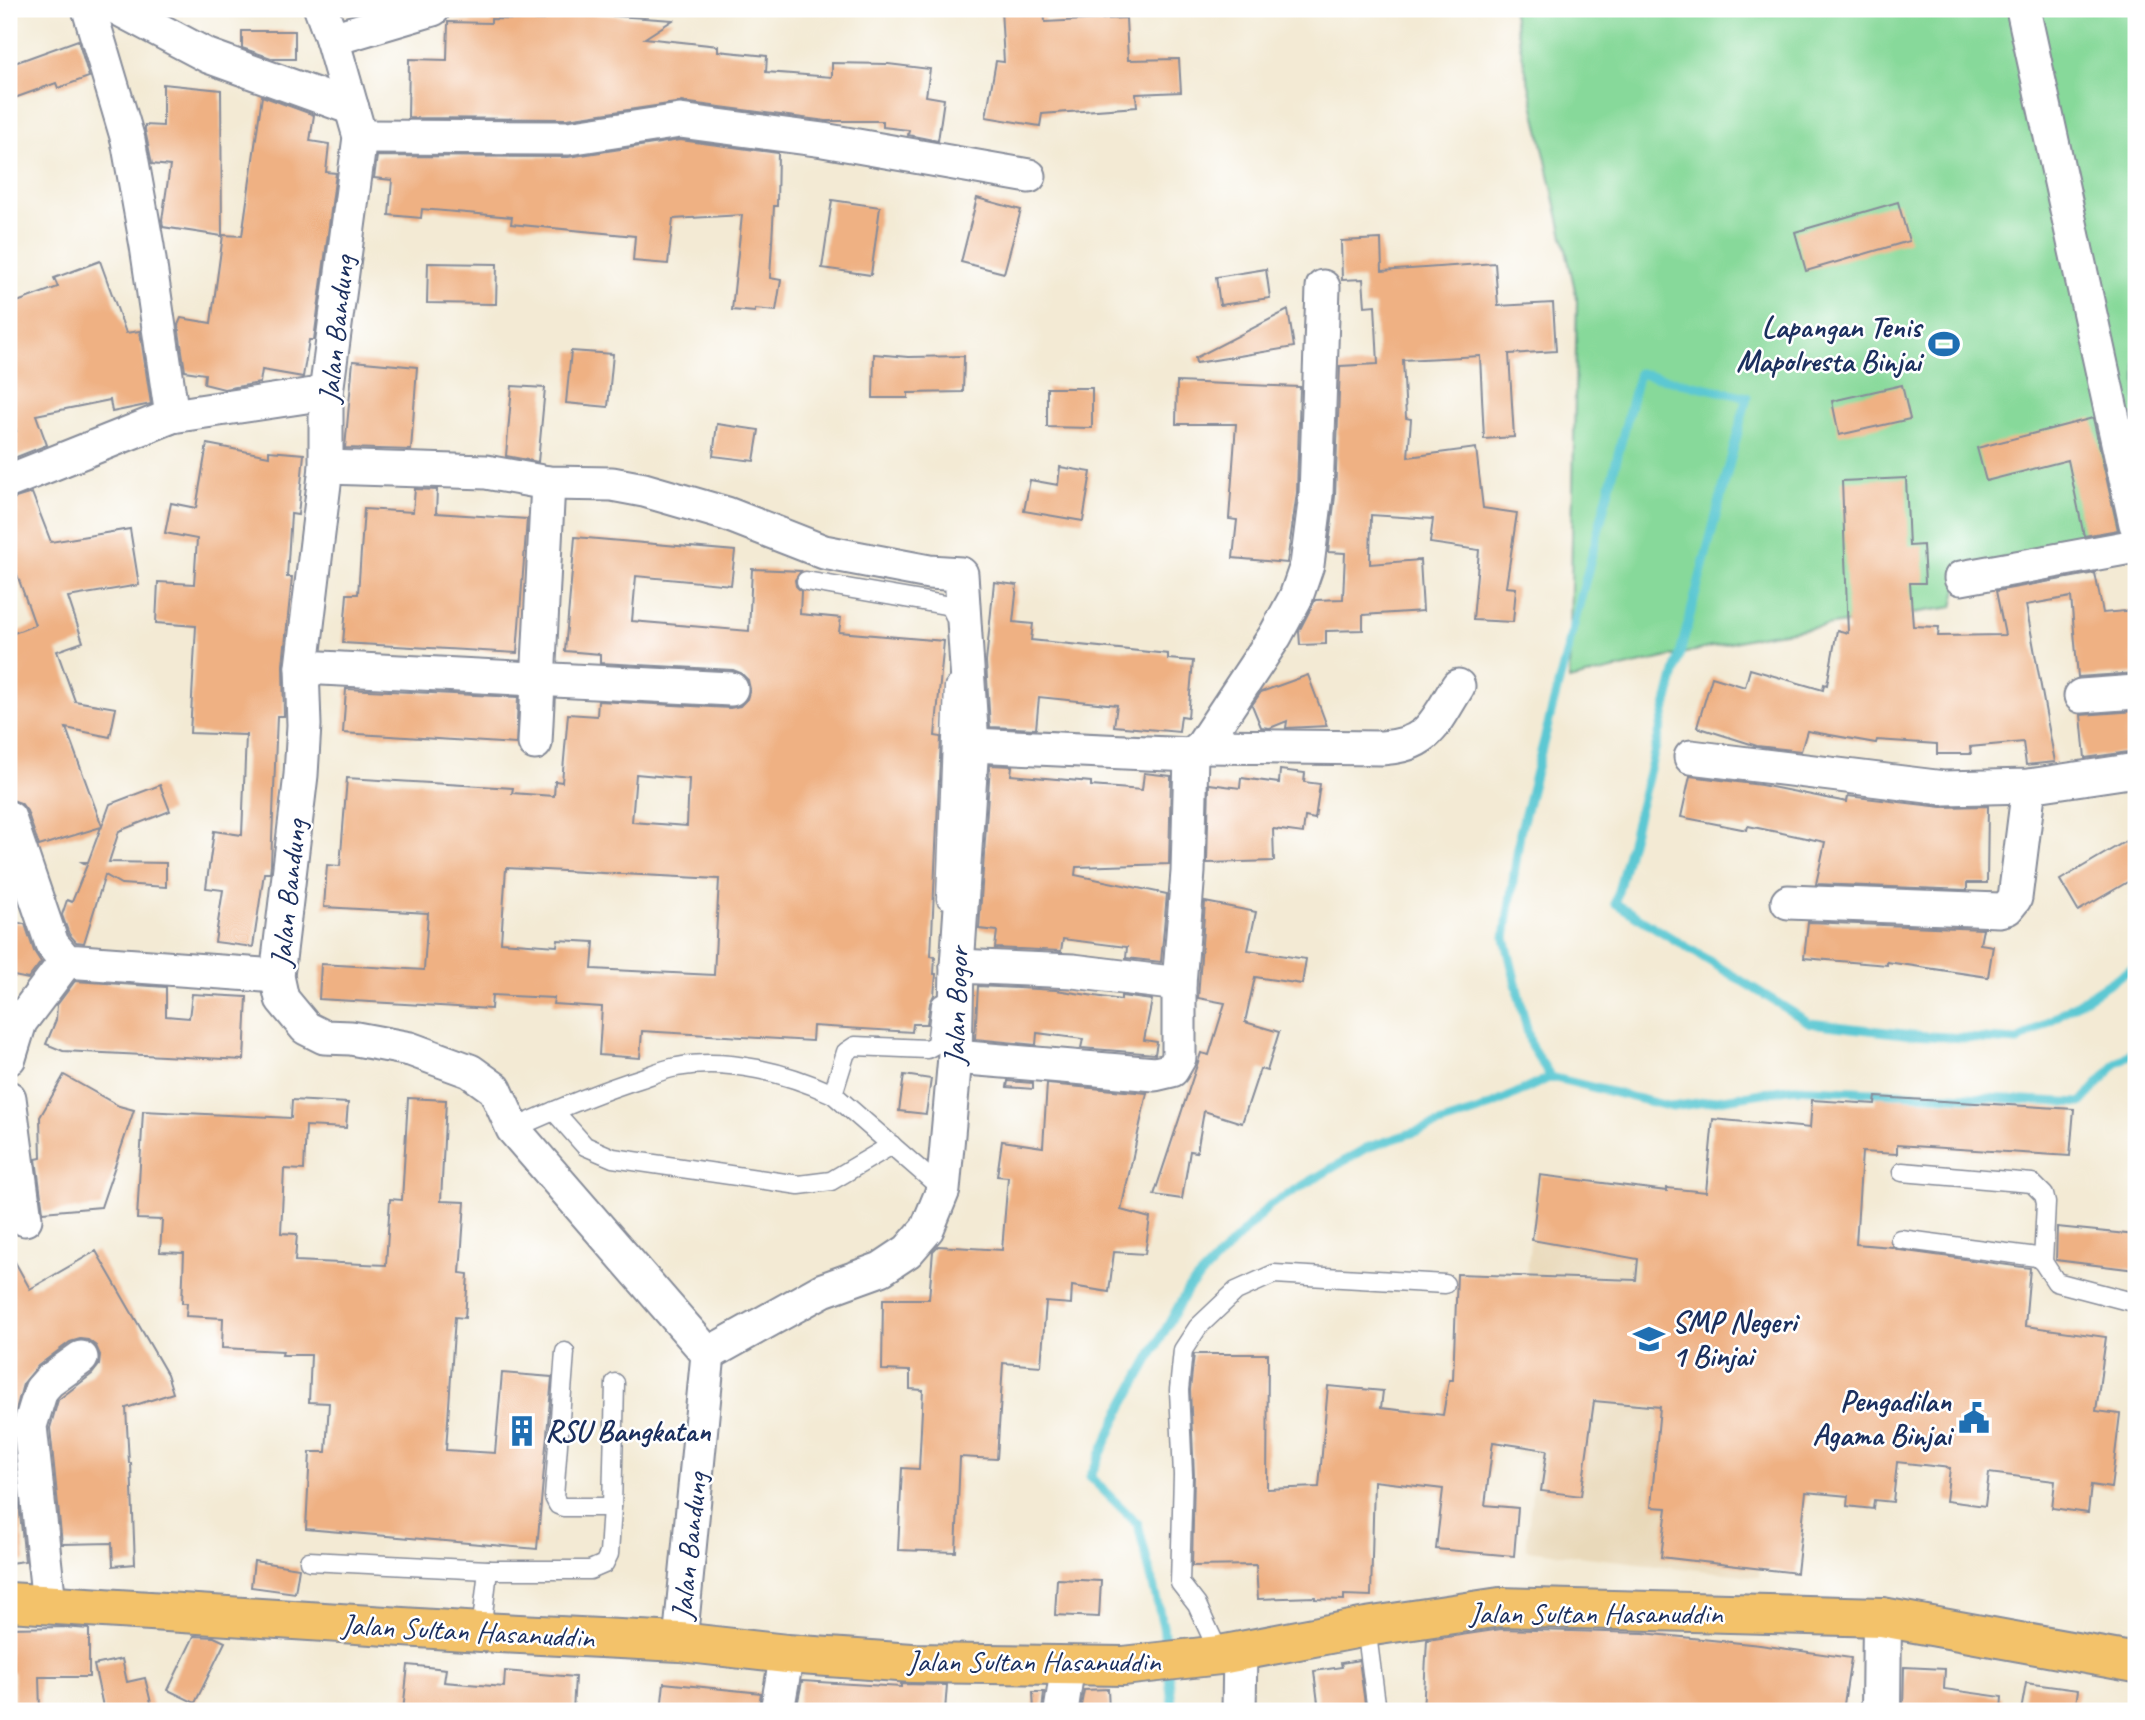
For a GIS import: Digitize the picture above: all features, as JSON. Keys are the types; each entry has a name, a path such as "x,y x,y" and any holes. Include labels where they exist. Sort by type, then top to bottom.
{"main road":[{"name":"Jalan Sultan Hasanuddin","path":"9,1602 481,1633 680,1643 912,1663 1122,1666 1224,1654 1366,1627 1500,1607 1882,1617 2135,1658"}],"street":[{"path":"89,9 128,140 172,416"},
{"path":"119,9 208,56 356,123 568,138 680,121 823,140 1029,176"},
{"path":"326,24 433,9"},
{"path":"2023,9 2136,524"},
{"name":"Jalan Bandung","path":"326,24 356,123 326,393 326,467 302,667 304,725 301,775 277,975 282,999 306,1028 324,1037 351,1038 410,1049 470,1071 495,1089 513,1129 708,1354 680,1643"},
{"path":"955,1057 1155,1074 1172,1070 1179,1058 1180,984 1197,750 1275,636 1296,597 1307,565 1316,495 1323,288"},
{"path":"9,481 172,416 326,393"},
{"path":"326,467 486,472 548,483 535,743"},
{"name":"Jalan Bogor","path":"548,483 612,484 644,490 727,514 824,552 929,572 961,574 972,745 957,966 955,1057 943,1189 927,1229 908,1251 881,1269 823,1290 708,1354"},
{"path":"1961,578 2136,546"},
{"path":"302,667 731,689"},
{"path":"972,745 1197,750 1382,748 1410,744 1432,727 1458,686"},
{"path":"2081,696 2136,692"},
{"path":"1692,757 1944,788 2029,786 2136,770"},
{"path":"1788,902 1999,910 2007,908 2015,898 2029,786"},
{"path":"9,818 52,944 66,961 277,975"},
{"path":"9,1058 20,1022 66,961"},
{"path":"957,966 1073,971 1180,984"},
{"path":"9,1098 25,1219"},
{"path":"49,1604 30,1426 41,1390 81,1358"},
{"path":"1881,1711 1882,1617"},
{"path":"777,1711 787,1654"},
{"path":"1224,1654 1239,1711"},
{"path":"1061,1711 1068,1665"}],"lane":[{"path":"806,581 946,605 951,608 958,622 938,1040 932,1048 927,1049 855,1046 846,1052 833,1094"},
{"path":"513,1129 599,1091 678,1066 721,1064 770,1072 812,1084 833,1094 943,1189"},
{"path":"554,1111 585,1146 613,1158 799,1185 831,1181 892,1145"},
{"path":"1902,1172 2032,1183 2044,1195 2046,1203 2043,1262"},
{"path":"1900,1239 2037,1257 2043,1262 2050,1276 2062,1285 2136,1303"},
{"path":"1224,1654 1197,1605 1180,1583 1183,1475 1179,1390 1183,1350 1198,1327 1236,1291 1274,1274 1445,1284"},
{"path":"565,1352 554,1497 558,1505 563,1507 612,1507"},
{"path":"310,1561 488,1570 590,1570 604,1564 609,1554 612,1507 615,1383"},
{"path":"481,1633 488,1570"},
{"path":"1366,1627 1377,1711"}],"shaded area":[{"name":"SMP Negeri 1 Binjai","path":"1537,1173 1741,1194 1787,1238 1759,1577 1526,1550 1536,1457 1516,1454 1522,1387 1525,1294"}],"green space":[{"path":"1512,9 2136,9 2136,540 1960,575 1953,607 1764,635 1569,680 1577,299"}],"building":[{"path":"1001,9 1044,9 1045,22 1126,18 1128,60 1179,59 1181,92 1136,94 1137,107 1042,114 1040,126 986,117 996,61 1004,62"},
{"path":"544,11 673,20 645,38 718,46 718,51 767,56 766,72 832,77 832,63 888,64 930,69 926,96 944,99 938,141 908,135 909,130 883,127 883,121 826,121 682,102 567,119 408,118 409,59 447,60 448,22 543,20"},
{"path":"242,31 295,31 295,59 274,59 242,48"},
{"path":"78,40 89,77 58,88 56,83 9,100 9,65"},
{"path":"163,84 221,90 222,236 163,227 170,166 152,164 145,125 163,126"},
{"path":"262,96 314,115 310,141 329,144 326,172 336,173 314,340 309,340 303,377 262,370 260,383 224,389 204,384 205,374 185,371 178,325 181,318 211,323 223,235 242,236"},
{"path":"680,140 778,153 777,206 774,206 770,278 781,280 776,311 732,310 742,215 673,219 668,264 633,261 635,236 511,224 512,217 422,209 421,218 389,215 392,180 374,178 377,156 568,157"},
{"path":"977,198 1021,210 1004,273 961,262"},
{"path":"832,200 880,207 871,275 822,268"},
{"path":"1898,202 1909,241 1806,271 1795,232"},
{"path":"1381,239 1382,271 1495,263 1498,306 1553,303 1556,351 1509,354 1514,437 1484,439 1480,356 1403,360 1406,418 1411,419 1408,457 1476,448 1483,508 1517,513 1506,587 1516,588 1513,622 1473,620 1479,550 1430,543 1433,519 1371,515 1370,564 1420,560 1423,611 1363,615 1363,630 1326,631 1326,644 1300,645 1299,631 1315,600 1343,599 1345,553 1328,552 1335,496 1340,366 1378,364 1375,305 1365,306 1363,279 1342,280 1341,241"},
{"path":"100,261 126,333 140,331 151,404 112,412 110,400 36,415 47,445 9,460 9,433 16,431 9,411 9,305 58,287 54,278"},
{"path":"428,263 497,264 496,304 427,303"},
{"path":"1266,269 1270,298 1220,305 1216,277"},
{"path":"1288,310 1294,347 1196,363 1195,358"},
{"path":"571,351 613,354 608,407 566,403"},
{"path":"874,354 908,357 964,356 963,392 908,393 908,398 873,398"},
{"path":"353,361 417,367 411,450 345,448"},
{"path":"1177,382 1300,387 1297,493 1287,563 1233,558 1237,520 1229,519 1236,424 1176,424"},
{"path":"1902,385 1910,419 1839,435 1832,401"},
{"path":"512,386 545,388 538,462 506,456"},
{"path":"1047,388 1092,388 1092,428 1047,427"},
{"path":"2093,418 2118,530 2084,536 2068,460 1986,481 1977,448"},
{"path":"717,424 759,430 754,461 713,456"},
{"path":"207,444 269,456 269,451 304,454 298,515 291,514 287,577 292,577 283,665 284,716 277,716 271,864 270,873 264,873 253,947 215,942 223,890 206,888 214,831 242,835 246,735 190,733 196,626 156,623 158,582 194,584 197,539 165,533 171,503 196,508"},
{"path":"1060,467 1091,472 1083,521 1024,511 1030,480 1058,485"},
{"path":"1906,478 1909,546 1923,545 1925,583 1910,583 1913,626 1939,627 1938,636 2005,635 1996,591 2095,573 2103,613 2136,610 2136,673 2078,677 2071,597 2026,605 2055,762 2026,765 2023,742 1970,747 1971,754 1937,754 1937,744 1877,740 1876,743 1807,731 1801,751 1757,746 1697,727 1712,677 1745,687 1750,669 1823,690 1824,684 1827,685 1837,630 1848,633 1842,481"},
{"path":"415,489 437,490 436,513 527,519 517,653 343,643 347,594 358,594 364,509 413,512"},
{"path":"32,493 51,542 130,529 139,585 68,597 83,642 57,651 75,701 116,708 110,737 66,728 102,826 110,804 160,785 170,811 119,831 109,862 166,863 166,887 121,884 105,875 84,943 76,942 69,934 62,915 67,900 72,902 87,865 82,862 88,862 101,827 39,846 27,811 21,803 9,799 9,635 35,625 14,566 9,568 9,500"},
{"path":"575,537 735,551 731,585 636,576 632,621 749,631 752,569 801,571 795,580 801,591 800,614 841,618 839,632 944,641 935,736 941,737 931,956 935,957 936,974 927,1024 913,1024 912,1032 813,1026 812,1041 642,1031 640,1058 599,1055 602,1007 553,1004 554,998 492,995 491,1009 319,999 321,964 424,970 428,913 324,907 327,865 340,866 347,778 513,788 512,793 554,796 555,781 562,782 568,714 597,716 598,701 730,708 740,706 747,699 750,689 748,680 733,670 600,663 600,654 565,651","holes":["636,774 689,779 687,826 632,822","506,868 719,879 714,975 592,969 594,942 558,940 557,946 501,942"]},
{"path":"994,582 1017,585 1013,622 1033,624 1031,640 1168,654 1168,659 1193,661 1188,717 1181,716 1179,732 1114,726 1117,705 1039,697 1036,729 990,727 986,662"},
{"path":"1308,675 1327,726 1286,728 1287,721 1270,728 1261,727 1252,705 1261,692"},
{"path":"346,689 518,697 516,744 343,733"},
{"path":"2136,711 2136,751 2085,758 2081,715"},
{"path":"990,765 1012,766 1011,775 1091,782 1091,786 1142,790 1144,773 1171,776 1169,864 1076,867 1075,875 1167,894 1161,962 1126,958 1127,947 1063,939 1061,951 995,948 997,931 979,929"},
{"path":"1280,770 1305,773 1304,782 1320,784 1315,819 1305,817 1303,833 1273,829 1274,861 1207,863 1209,784 1240,788 1241,778 1279,783"},
{"path":"1690,776 1761,785 1847,802 1848,796 1942,807 1988,806 1987,883 1967,883 1967,890 1816,884 1825,842 1748,826 1747,830 1681,817"},
{"path":"2136,835 2136,877 2078,911 2060,880"},
{"path":"1205,902 1256,912 1248,950 1306,959 1302,984 1255,977 1245,1022 1279,1032 1267,1071 1260,1069 1242,1123 1204,1111 1197,1152 1190,1151 1182,1199 1154,1195 1201,1053 1209,1055 1225,1003 1198,998"},
{"path":"9,921 25,924 34,951 41,962 28,979 9,975"},
{"path":"1808,922 1983,929 1980,944 1993,946 1988,977 1887,962 1887,965 1804,958"},
{"path":"75,981 166,987 166,1016 189,1018 192,994 247,997 244,1060 63,1051 46,1044 56,1020 57,1005"},
{"path":"978,986 1056,990 1121,1000 1121,996 1152,1000 1144,1040 1157,1042 1155,1054 1081,1048 1083,1039 1037,1033 1036,1045 975,1039"},
{"path":"64,1075 119,1106 134,1110 101,1207 43,1212 36,1159 41,1158 40,1117"},
{"path":"904,1075 931,1079 926,1114 899,1111"},
{"path":"1008,1081 1033,1083 1033,1089 1007,1087"},
{"path":"1047,1084 1147,1093 1121,1210 1150,1218 1145,1254 1114,1252 1109,1292 1072,1286 1071,1304 1046,1302 1041,1366 1003,1363 997,1459 960,1457 956,1552 898,1550 902,1468 919,1469 923,1390 910,1389 910,1371 882,1370 883,1299 929,1299 933,1251 938,1246 1002,1250 1008,1177 997,1176 1002,1141 1043,1147"},
{"path":"1876,1097 2074,1109 2070,1156 1897,1145 1897,1154 1862,1152 1856,1244 2030,1268 2025,1326 2106,1337 2096,1411 2120,1414 2111,1488 2091,1485 2088,1513 2052,1508 2055,1481 1989,1473 1985,1506 1946,1501 1950,1468 1897,1462 1893,1502 1874,1500 1873,1509 1847,1506 1848,1496 1806,1492 1797,1573 1661,1557 1667,1508 1651,1507 1660,1407 1594,1401 1581,1496 1541,1491 1547,1450 1493,1442 1485,1505 1518,1508 1514,1556 1436,1549 1443,1489 1374,1481 1371,1596 1344,1595 1344,1600 1315,1597 1258,1599 1256,1565 1192,1566 1194,1475 1190,1390 1194,1354 1268,1354 1267,1489 1319,1487 1328,1386 1383,1391 1381,1408 1443,1415 1449,1380 1453,1380 1457,1274 1636,1280 1638,1259 1532,1240 1540,1175 1667,1191 1667,1188 1706,1192 1713,1119 1810,1128 1812,1100 1875,1104"},
{"path":"408,1098 446,1100 441,1201 465,1202 460,1273 468,1274 465,1318 455,1317 446,1450 495,1453 502,1373 552,1377 537,1549 306,1529 310,1452 326,1452 329,1403 309,1402 311,1355 282,1355 283,1351 222,1348 223,1318 186,1316 187,1303 182,1303 184,1253 160,1252 162,1220 137,1219 143,1111 291,1118 292,1100 348,1103 346,1128 306,1126 304,1170 284,1169 281,1233 297,1234 295,1261 386,1265 390,1199 402,1200"},
{"path":"2057,1227 2136,1235 2136,1270 2056,1260"},
{"path":"9,1251 30,1289 96,1251 167,1374 173,1393 126,1408 135,1564 113,1566 112,1543 62,1544 50,1428 58,1400 92,1374 99,1365 100,1355 96,1346 88,1340 80,1339 70,1342 38,1366 23,1384 11,1428 25,1561 9,1563"},
{"path":"254,1561 299,1568 295,1593 251,1587"},
{"path":"1057,1579 1101,1581 1099,1617 1055,1615"},
{"path":"9,1628 89,1629 89,1677 39,1677 40,1711 14,1711 14,1672 9,1672"},
{"path":"1501,1629 1643,1633 1851,1658 1843,1711 1423,1711 1427,1640"},
{"path":"194,1636 214,1637 225,1642 195,1703 168,1690"},
{"path":"122,1659 127,1682 145,1678 152,1707 131,1711 104,1711 94,1665"},
{"path":"1359,1660 1366,1711 1319,1711 1314,1671 1342,1667 1341,1663"},
{"path":"408,1665 446,1669 444,1682 504,1687 505,1671 575,1677 573,1711 403,1711"},
{"path":"1904,1667 1945,1669 1944,1689 2002,1697 2001,1711 1903,1711"},
{"path":"802,1681 901,1687 901,1684 947,1685 945,1711 796,1711"},
{"path":"664,1683 761,1693 758,1711 661,1711"},
{"path":"2026,1683 2078,1690 2075,1711 2021,1711"},
{"path":"1108,1689 1109,1711 1080,1711 1084,1690"},
{"path":"1033,1692 1044,1692 1042,1711 1034,1711"}],"waterway":[{"path":"2136,966 2018,1041 1912,1035 1810,1023 1615,903 1747,397 1639,373 1520,833 1505,938 1531,1046 1551,1077 1672,1107 1795,1088 2081,1103 2116,1064 2136,1049"},
{"path":"1166,1653 1163,1626 1138,1524 1090,1477 1122,1408 1188,1289 1270,1205 1366,1148 1479,1111 1551,1077"},
{"path":"1168,1670 1173,1711"}],"place":[{"name":"Lapangan Tenis Mapolresta Binjai","path":"1944,344"},
{"name":"SMP Negeri 1 Binjai","path":"1649,1339"},
{"name":"Pengadilan Agama Binjai","path":"1974,1418"},
{"name":"RSU Bangkatan","path":"522,1431"}]}
